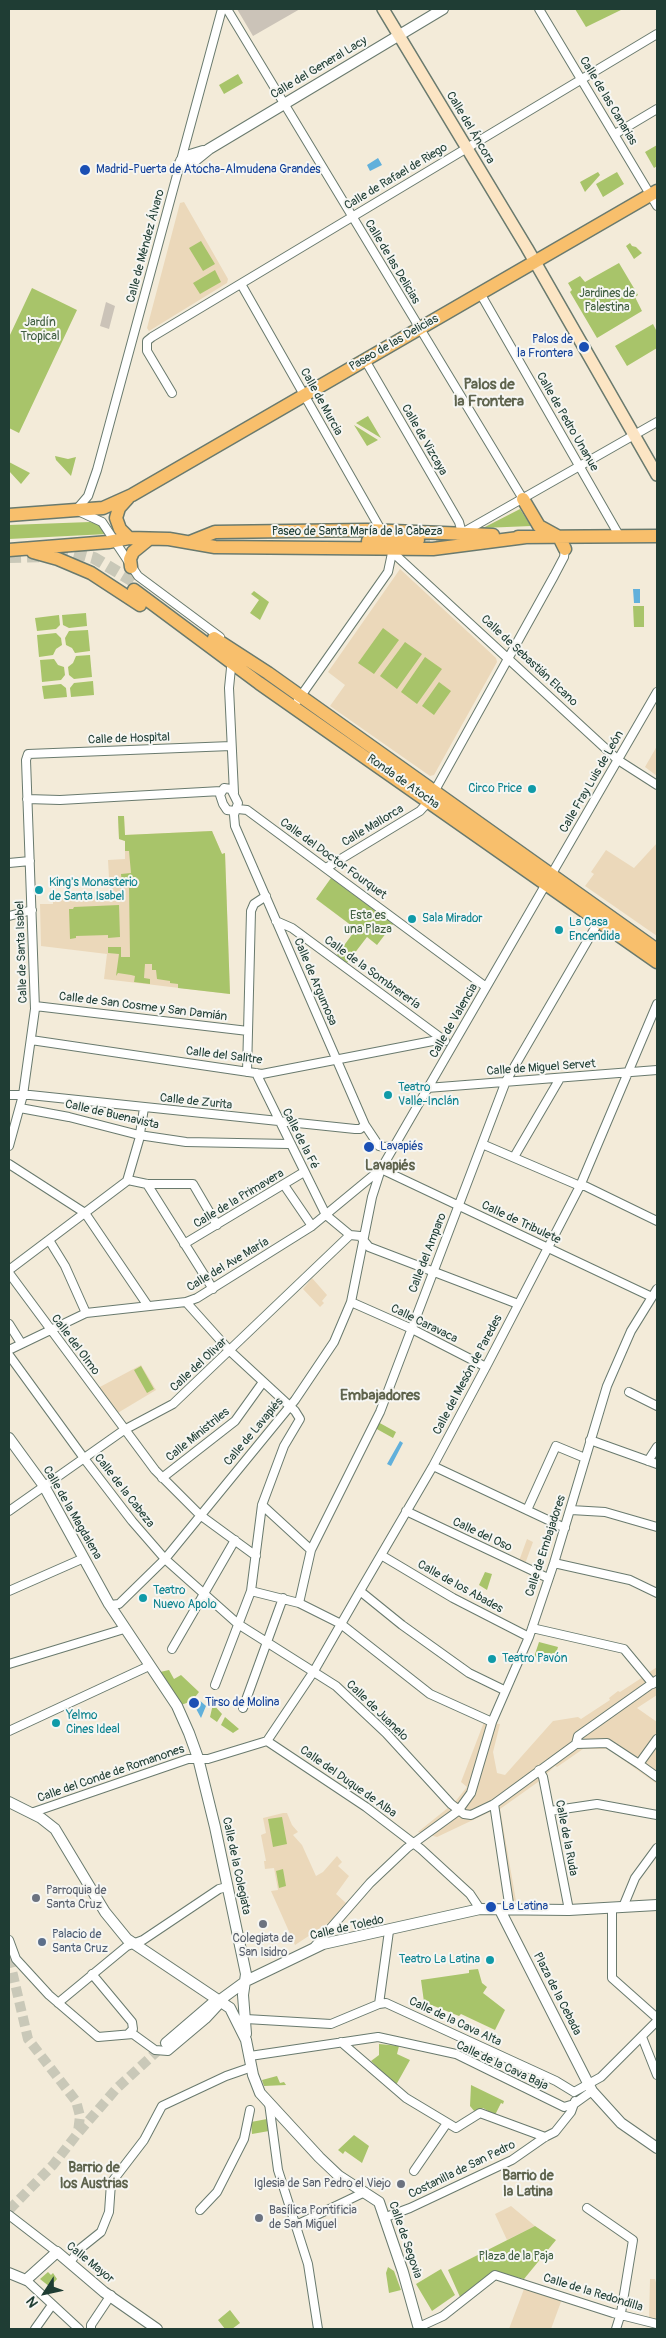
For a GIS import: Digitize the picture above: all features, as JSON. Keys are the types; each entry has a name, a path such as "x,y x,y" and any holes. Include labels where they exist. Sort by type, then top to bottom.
{"main road":[{"name":"Calle del Áncora","path":"382,9 534,261 657,475"},
{"name":"Paseo de las Delicias","path":"9,515 103,508 132,495 654,193"},
{"path":"123,539 116,518 119,508 132,495"},
{"path":"523,499 539,526 559,537 565,549"},
{"name":"Paseo de Santa María de la Cabeza","path":"190,542 215,532 382,530 526,537 657,536"},
{"name":"Paseo de Santa María de la Cabeza","path":"190,542 215,546 390,551 433,549 526,537"},
{"path":"565,549 566,544 573,537"},
{"name":"Paseo de Santa María de la Cabeza","path":"14,550 123,539 190,542 418,540"},
{"path":"131,567 130,559 133,552 149,539"},
{"name":"Ronda de Atocha","path":"14,550 41,554 91,573 231,668 263,678"},
{"name":"Ronda de Atocha","path":"136,587 548,879"},
{"path":"548,879 599,921 657,962"},
{"path":"548,879 657,950"}],"street":[{"name":"Calle de Méndez Álvaro","path":"76,510 85,502 91,489 222,9"},
{"name":"Calle de las Delicias","path":"227,9 523,499"},
{"name":"Calle del General Lacy","path":"180,162 190,155 209,149 443,9"},
{"name":"Calle de las Canarias","path":"539,9 615,134 654,193 657,206"},
{"name":"Calle de Rafael de Riego","path":"172,393 147,350 147,341 657,34"},
{"path":"615,134 657,109"},
{"name":"Calle de Murcia","path":"241,284 382,530"},
{"name":"Calle de Pedro Unanue","path":"480,293 620,537"},
{"name":"Calle de Vizcaya","path":"365,360 459,522 462,533"},
{"path":"462,533 657,422"},
{"name":"Ronda de Atocha","path":"76,510 102,522 123,539 131,567 138,576 263,678"},
{"path":"432,796 564,557 565,549"},
{"path":"297,702 388,572 390,551"},
{"name":"Calle de Sebastián Elcano","path":"390,551 400,558 618,760 657,785"},
{"path":"231,668 229,688 234,793"},
{"name":"Calle Fray Luis de León","path":"548,879 657,692"},
{"name":"Calle de Hospital","path":"28,754 231,746"},
{"name":"Calle de Santa Isabel","path":"9,1146 23,1095 32,1040 35,1006 27,799 28,754"},
{"path":"232,768 222,789 221,799 225,808 231,812 236,810"},
{"path":"27,799 60,800 222,789 231,789 234,793"},
{"name":"Calle de Argumosa","path":"234,793 238,803 235,826 364,1125 379,1146 385,1148 393,1146"},
{"name":"Calle Mallorca","path":"326,868 420,811 432,796"},
{"name":"Calle del Doctor Fourquet","path":"236,810 247,810 486,987"},
{"path":"9,863 30,861"},
{"name":"Calle de Valencia","path":"381,1169 548,879"},
{"path":"251,1073 248,1031 251,911 254,904 266,896"},
{"path":"9,916 32,910"},
{"name":"Calle de la Sombrerería","path":"276,921 292,928 453,1046"},
{"name":"Calle del Amparo","path":"299,1603 311,1550 380,1412 506,1081 599,921"},
{"name":"Calle del Mesón de Paredes","path":"268,1741 314,1671 433,1466 486,1367 580,1186 657,1004"},
{"name":"Calle de San Cosme y San Damián","path":"35,1006 248,1031"},
{"name":"Calle del Salitre","path":"32,1040 251,1073 272,1072 337,1061 443,1039"},
{"name":"Calle de Miguel Servet","path":"427,1088 506,1081 558,1080 657,1070"},
{"name":"Calle de la Fé","path":"251,1073 279,1122 326,1215"},
{"path":"514,1157 558,1080"},
{"name":"Calle de Zurita","path":"9,1095 355,1129 360,1129 364,1125"},
{"name":"Calle de Buenavista","path":"20,1108 69,1117 139,1135 186,1142 290,1144"},
{"path":"9,1271 128,1180 144,1108"},
{"path":"482,1144 580,1186 585,1186 657,1221"},
{"path":"9,1164 85,1213 148,1306"},
{"name":"Calle de Tribulete","path":"381,1169 547,1248 655,1294"},
{"name":"Calle del Ave María","path":"9,1350 86,1313 186,1302 213,1289 312,1226 381,1169"},
{"name":"Calle de Lavapiés","path":"109,1604 119,1604 165,1559 289,1408 334,1342 351,1302 372,1197 381,1169"},
{"name":"Calle de la Primavera","path":"184,1244 304,1172"},
{"path":"128,1180 146,1184 193,1184 216,1225"},
{"path":"146,1184 213,1289"},
{"path":"284,1184 312,1226"},
{"path":"326,1215 350,1235 360,1236 369,1247 518,1304"},
{"name":"Calle del Olivar","path":"9,1511 124,1430 173,1404 350,1235"},
{"path":"49,1240 66,1266 86,1313"},
{"name":"Calle del Olmo","path":"9,1271 50,1331 162,1478 200,1515 256,1556"},
{"name":"Calle de Embajadores","path":"313,1947 370,1883 414,1843 458,1810 471,1793 492,1722 532,1628 554,1563 571,1510 584,1458 614,1369 631,1331 655,1294"},
{"path":"186,1302 230,1351 289,1408 295,1411 300,1419 284,1446 262,1505 251,1591 216,1685"},
{"name":"Calle Caravaca","path":"351,1302 412,1329 486,1367"},
{"path":"9,1324 21,1343"},
{"name":"Calle de la Cabeza","path":"9,1355 84,1458 165,1559 238,1624 267,1642"},
{"name":"Calle Ministriles","path":"162,1478 235,1421 263,1382"},
{"path":"629,1392 657,1406"},
{"name":"Calle de la Magdalena","path":"9,1438 44,1486 109,1604 149,1666"},
{"path":"590,1440 657,1464"},
{"path":"527,1510 556,1446 584,1458"},
{"path":"648,1461 657,1447"},
{"path":"433,1466 565,1528"},
{"path":"262,1505 311,1550"},
{"path":"571,1510 605,1512 657,1527"},
{"name":"Calle del Oso","path":"406,1511 548,1578"},
{"path":"172,1649 235,1540"},
{"name":"Calle de los Abades","path":"381,1555 453,1598 528,1637"},
{"path":"9,1591 84,1558"},
{"path":"554,1563 630,1580 657,1593"},
{"path":"251,1591 299,1603 341,1624 430,1694 492,1722"},
{"path":"360,1591 402,1625 470,1673 504,1690"},
{"path":"243,1708 283,1598"},
{"path":"532,1628 624,1649 655,1682 578,1736 576,1744"},
{"path":"9,1664 124,1629"},
{"name":"Calle de Juanelo","path":"267,1642 314,1671 343,1693 386,1733 458,1810"},
{"path":"9,1731 149,1666"},
{"name":"Calle de la Colegiata","path":"149,1666 177,1706 198,1758 246,1974 243,1995 246,2040"},
{"path":"639,1764 657,1739"},
{"name":"Calle del Conde de Romanones","path":"32,1813 188,1759 208,1759 268,1741"},
{"name":"Calle del Duque de Alba","path":"268,1741 366,1807 414,1843 470,1894 497,1910"},
{"path":"458,1810 468,1815 494,1804 576,1744 607,1743 657,1777"},
{"name":"Calle de la Ruda","path":"539,1770 543,1777 569,1910"},
{"path":"9,1802 32,1813 55,1828 108,1917 132,1944 229,2006 236,2015 246,2040"},
{"path":"494,1804 497,1910"},
{"path":"550,1811 597,1804 657,1815"},
{"path":"623,1907 635,1878 657,1848"},
{"path":"58,2003 132,1944 146,1938 219,1889 227,1887"},
{"name":"Calle de Toledo","path":"166,2043 215,2001 220,2000 246,1981 313,1947 389,1930 497,1910 569,1910 657,1905"},
{"path":"574,2104 657,2020 612,1978 612,1908"},
{"name":"Plaza de la Cebada","path":"497,1910 590,2088 609,2112 657,2148"},
{"path":"246,2019 331,2024 379,2004 389,1930"},
{"path":"9,1942 16,1959"},
{"path":"9,1953 58,2003 94,2035 103,2037 128,2034 134,2026 132,2022 92,1974"},
{"name":"Calle de Toledo","path":"128,2034 137,2036 150,2047 160,2052 168,2051 177,2046 206,2019 218,2006 220,2000"},
{"name":"Calle de la Cava Alta","path":"379,2004 386,2003 574,2092"},
{"name":"Calle de la Cava Baja","path":"250,2056 378,2037 456,2054 559,2105 564,2107 574,2104"},
{"path":"642,2037 657,2075"},
{"name":"Calle de Segovia","path":"246,2040 258,2089 339,2176 379,2202 386,2217 419,2328"},
{"path":"341,2042 406,2098 456,2128 480,2114 545,2137"},
{"path":"70,2262 81,2248 101,2232 108,2212 111,2183 144,2140 162,2106 226,2076 252,2067"},
{"path":"574,2104 574,2092 590,2088"},
{"path":"270,2102 278,2170 308,2264 318,2329"},
{"name":"Costanilla de San Pedro","path":"386,2217 512,2160 545,2137 556,2132 574,2104"},
{"path":"200,2210 217,2192 244,2140 250,2110"},
{"path":"273,2125 278,2120 285,2119"},
{"path":"414,2171 447,2123"},
{"path":"296,2225 364,2192"},
{"path":"587,2208 633,2240 616,2329"},
{"name":"Calle Mayor","path":"9,2215 70,2262 104,2292 111,2295 157,2329"},
{"path":"28,2283 57,2252"},
{"path":"11,2275 28,2283 79,2329"},
{"name":"Calle de la Redondilla","path":"435,2325 495,2275 620,2315 657,2324"},
{"path":"91,2329 91,2325 111,2295"},
{"path":"35,2329 52,2305"},
{"path":"419,2328 435,2325"}],"shaded area":[{"path":"237,9 300,9 253,36"},
{"path":"184,202 228,279 227,283 149,331 147,328 180,203"},
{"path":"106,302 115,306 109,329 100,326"},
{"path":"400,569 496,658 497,662 434,775 430,776 330,706 345,685 328,672"},
{"path":"657,746 657,776 645,767"},
{"path":"118,816 124,816 125,835 212,831 222,854 225,853 230,994 104,979 107,954 41,946 40,904 53,904 53,898 110,896 108,860 125,859 125,841 119,839"},
{"path":"657,843 657,936 585,886 594,874 591,872 606,850 634,868"},
{"path":"312,1278 327,1295 320,1307 303,1289"},
{"path":"141,1365 156,1390 116,1414 98,1388"},
{"path":"527,1539 533,1542 525,1564 519,1561"},
{"path":"626,1647 648,1673 657,1667 657,1695 637,1708 657,1722 657,1784 608,1749 583,1749 557,1767 555,1766 538,1782 500,1809 516,1901 509,1899 494,1810 437,1837 418,1832 454,1803 467,1787 461,1782 484,1722 500,1724 493,1752 497,1773 505,1775 553,1721 578,1717 581,1719 610,1700 609,1698 618,1691 620,1692 643,1677"},
{"path":"287,1813 292,1825 298,1832 293,1835 302,1845 316,1876 323,1872 337,1856 342,1862 338,1866 349,1876 336,1894 346,1903 330,1922 295,1945 271,1891 278,1890 274,1868 265,1869 264,1861 266,1861 261,1835 266,1833 263,1818"},
{"path":"511,2206 535,2226 507,2240 495,2214"},
{"path":"650,2279 655,2279 657,2286 657,2321 649,2319"},
{"path":"524,2289 562,2299 551,2329 509,2329"}],"green space":[{"path":"575,9 623,9 586,27"},
{"path":"238,74 243,83 224,94 219,85"},
{"path":"657,145 657,166 654,168 645,152"},
{"path":"598,172 600,175 585,192 580,182"},
{"path":"617,172 624,184 603,197 596,184"},
{"path":"201,241 215,264 203,271 189,248"},
{"path":"630,243 642,253 634,259 626,246"},
{"name":"Jardines de Palestina","path":"619,263 638,295 635,297 642,311 597,338 570,292 572,290 568,283 580,276 585,282"},
{"path":"215,270 221,282 200,294 193,283"},
{"name":"Jardín Tropical","path":"32,288 77,310 19,433 9,428 9,337"},
{"path":"653,324 657,332 657,348 627,366 615,346"},
{"path":"368,416 381,438 356,423"},
{"path":"354,425 378,440 367,446"},
{"path":"55,456 68,459 76,457 71,476 56,460"},
{"path":"9,462 30,473 21,484 9,471"},
{"path":"520,509 531,526 483,528"},
{"path":"90,522 100,525 107,534 9,539 9,525"},
{"path":"254,591 269,602 260,620 250,613 259,600 251,594"},
{"path":"633,606 644,606 644,627 634,627"},
{"path":"86,613 87,626 69,628 63,625 62,615"},
{"path":"59,615 60,625 56,629 37,631 35,618"},
{"path":"383,628 399,640 374,674 358,663"},
{"path":"88,630 90,651 75,653 72,648 66,645 65,638 69,631"},
{"path":"56,633 61,638 62,645 56,649 53,655 39,657 37,635"},
{"path":"405,642 422,654 397,689 380,676"},
{"path":"90,655 92,677 74,679 69,675 68,667 73,663 76,656"},
{"path":"425,657 442,669 417,704 401,692"},
{"path":"54,659 58,665 64,667 65,675 61,680 42,682 40,660"},
{"path":"93,681 94,695 71,697 70,688 74,683"},
{"path":"439,682 451,691 434,715 422,706"},
{"path":"61,684 66,688 67,697 44,699 42,686"},
{"path":"118,816 124,816 125,835 212,831 222,854 225,853 230,994 178,988 178,984 157,979 156,970 152,970 152,964 145,964 144,978 150,979 150,984 134,982 135,976 131,975 118,973 116,976 119,954 108,953 108,947 121,947 121,957 130,957 129,886 122,886 121,874 131,873 129,851 125,851 125,841 119,839"},
{"name":"Esta es una Plaza","path":"331,878 393,924 377,945 367,937 347,963 337,955 356,929 316,899"},
{"path":"119,905 120,937 108,938 108,935 76,936 76,938 70,939 69,909 74,907"},
{"path":"141,1366 154,1389 147,1393 134,1370"},
{"path":"378,1422 396,1432 393,1438 375,1428"},
{"path":"485,1572 492,1574 487,1590 479,1585"},
{"path":"539,1642 558,1647 553,1663 534,1657"},
{"path":"169,1670 174,1679 181,1675 199,1692 192,1701 181,1705 160,1672"},
{"path":"213,1704 222,1714 217,1722 210,1717"},
{"path":"225,1717 239,1729 233,1733 221,1725"},
{"path":"282,1817 287,1844 273,1847 268,1819"},
{"path":"283,1869 286,1886 279,1888 276,1871"},
{"path":"478,1969 482,1983 487,1987 483,1993 505,2010 495,2030 461,2014 459,2016 424,2002 421,1980 469,1973 469,1970"},
{"path":"379,2044 399,2046 397,2054 410,2060 396,2085 371,2061 379,2055"},
{"path":"277,2076 280,2083 284,2082 286,2085 264,2086 262,2080"},
{"path":"471,2085 504,2101 495,2115 483,2108 475,2112 470,2106"},
{"path":"267,2119 269,2131 252,2134 251,2122"},
{"path":"354,2135 369,2146 362,2163 345,2151 343,2154 338,2150"},
{"name":"Plaza de la Paja","path":"535,2226 556,2240 524,2279 492,2272 460,2297 448,2270"},
{"path":"388,2267 394,2271 401,2290 389,2293 386,2273"},
{"path":"441,2269 455,2295 432,2311 416,2284"},
{"path":"48,2272 51,2275 53,2273 57,2279 50,2287 40,2279"},
{"path":"230,2310 240,2323 232,2329 225,2329 218,2320"}],"water":[{"path":"378,158 382,165 370,171 367,165"},
{"path":"633,589 640,589 640,603 634,603"},
{"path":"400,1441 403,1443 391,1466 387,1464"},
{"path":"197,1698 206,1706 201,1718 193,1703"}],"tunnel":[{"path":"418,540 468,540"},
{"path":"57,548 94,558 138,584"},
{"path":"9,557 44,556"},
{"path":"9,1958 28,2039 76,2101 80,2116 78,2132"},
{"path":"9,2210 53,2165 117,2088 164,2045"}],"place":[{"name":"Madrid-Puerta de Atocha-Almudena Grandes","path":"85,170"},
{"name":"Palos de la Frontera","path":"584,347"},
{"name":"Circo Price","path":"532,789"},
{"name":"King's Monasterio de Santa Isabel","path":"39,890"},
{"name":"Sala Mirador","path":"412,919"},
{"name":"La Casa Encendida","path":"559,930"},
{"name":"Teatro Valle-Inclán","path":"388,1095"},
{"name":"Lavapiés","path":"369,1147"},
{"name":"Teatro Nuevo Apolo","path":"143,1598"},
{"name":"Teatro Pavón","path":"492,1659"},
{"name":"Tirso de Molina","path":"194,1703"},
{"name":"Yelmo Cines Ideal","path":"56,1723"},
{"name":"Parroquia de Santa Cruz","path":"36,1898"},
{"name":"La Latina","path":"491,1907"},
{"name":"Colegiata de San Isidro","path":"263,1924"},
{"name":"Palacio de Santa Cruz","path":"42,1942"},
{"name":"Teatro La Latina","path":"490,1960"},
{"name":"Iglesia de San Pedro el Viejo","path":"401,2184"},
{"name":"Basílica Pontificia de San Miguel","path":"259,2218"}],"district":[{"name":"Palos de la Frontera","path":"489,394"},
{"name":"Lavapiés","path":"390,1166"},
{"name":"Embajadores","path":"380,1396"},
{"name":"Barrio de los Austrias","path":"94,2176"},
{"name":"Barrio de la Latina","path":"528,2184"}]}
